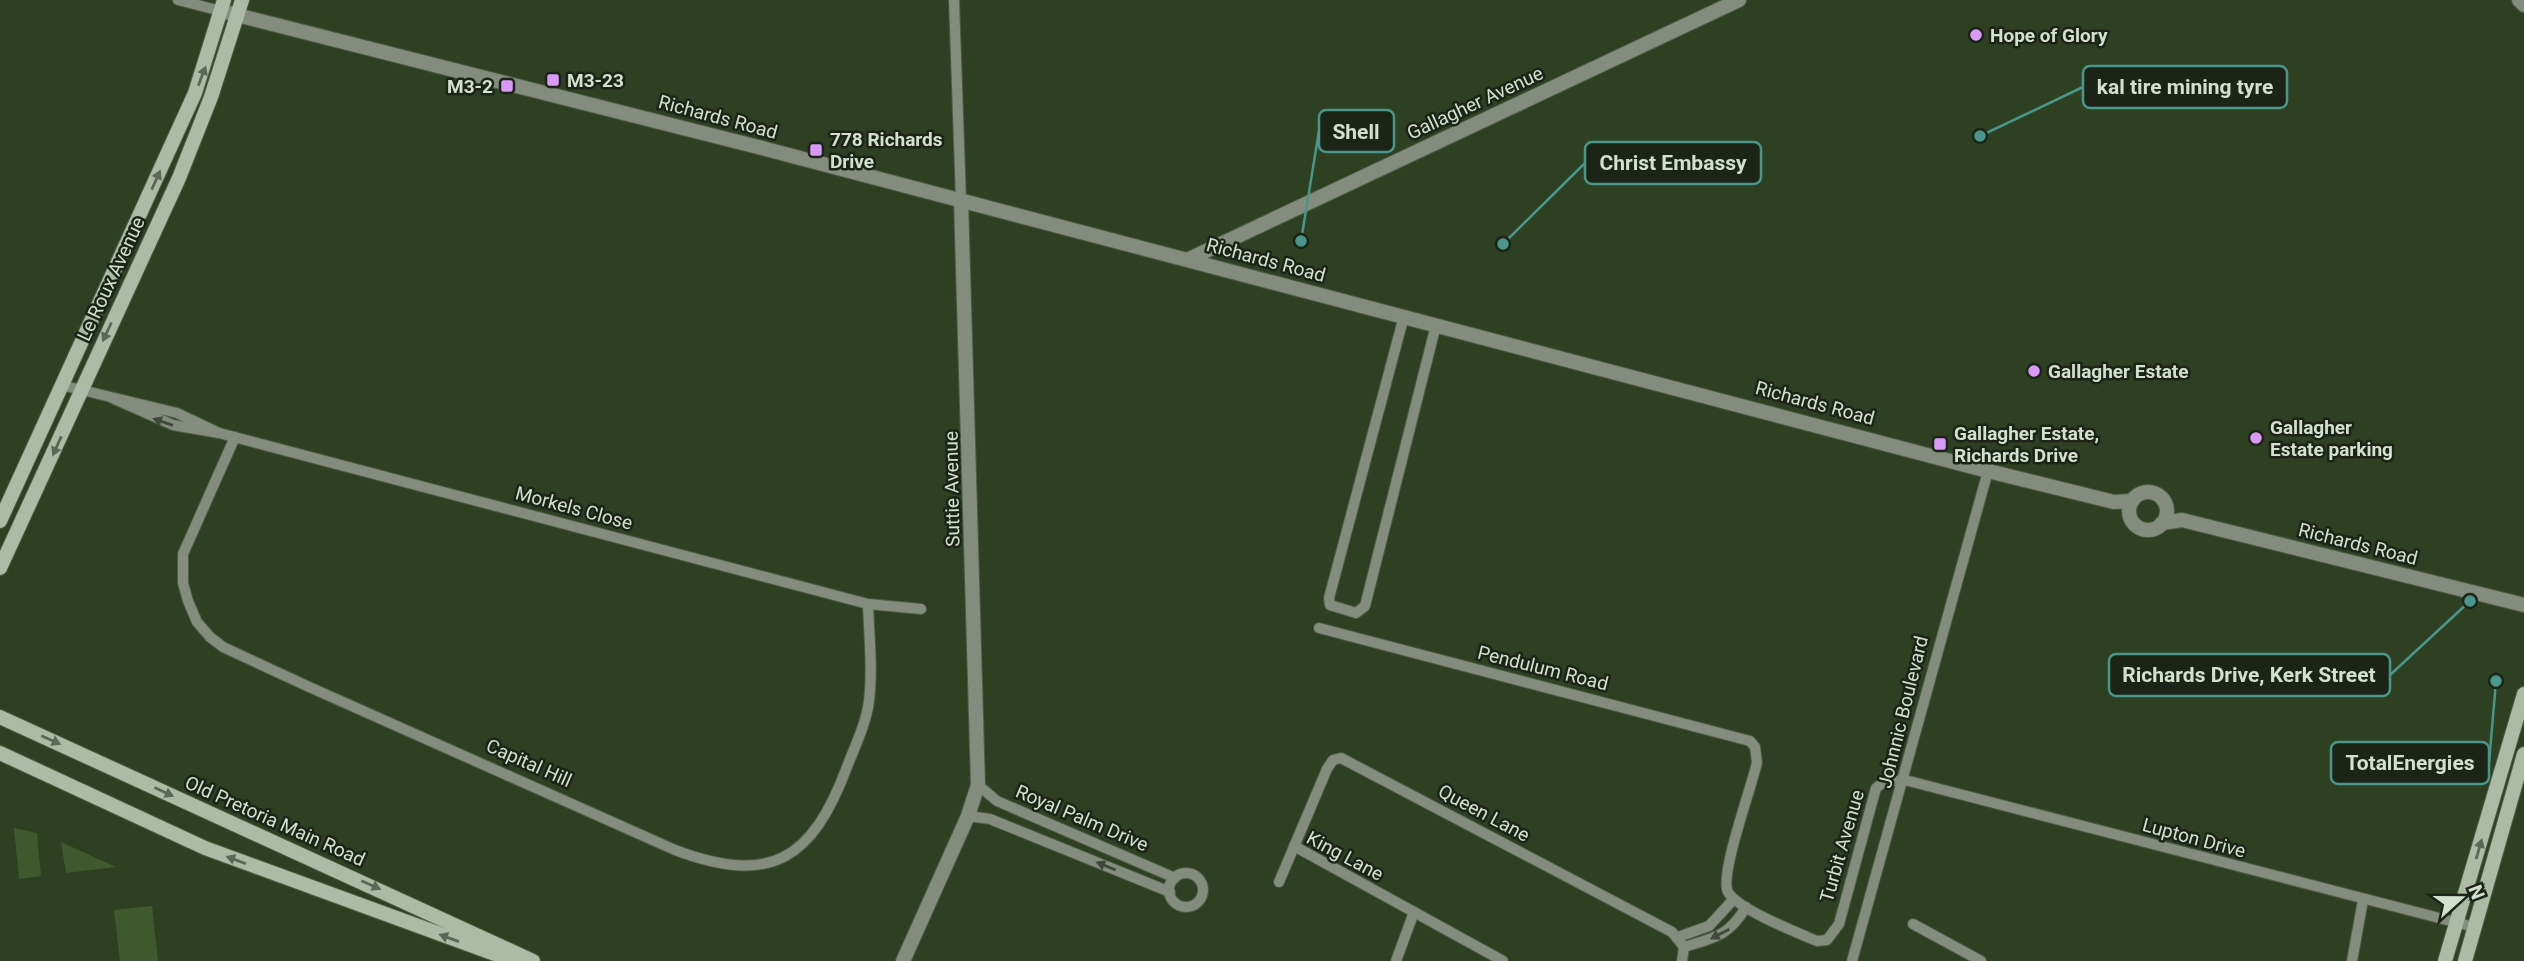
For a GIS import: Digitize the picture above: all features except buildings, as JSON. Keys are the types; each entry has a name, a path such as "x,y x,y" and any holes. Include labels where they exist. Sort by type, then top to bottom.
{"main road":[{"name":"Le Roux Avenue","path":"0,521 30,461 61,385 195,93 220,3"},
{"name":"Le Roux Avenue","path":"0,568 192,148 240,7"},
{"path":"2445,961 2524,694"},
{"name":"Old Pretoria Main Road","path":"0,717 533,961"},
{"path":"0,753 214,852 514,961"},
{"path":"2465,961 2524,754"}],"street":[{"name":"Richards Road","path":"178,0 240,7 384,47 408,57 2130,507"},
{"name":"Suttie Avenue","path":"903,961 968,816 978,785 954,0"},
{"name":"Gallagher Avenue","path":"1189,259 1739,0"},
{"path":"2519,0 2524,5"},
{"path":"1404,316 1329,598 1331,605 1356,613 1365,606 1436,325"},
{"name":"Morkels Close","path":"61,385 177,413 219,433 868,604 921,609"},
{"name":"Capital Hill","path":"236,437 184,554 183,583 188,601 197,622 210,637 223,647 307,686 675,850 715,864 748,868 783,856 813,836 822,823 835,798 869,703 868,604"},
{"name":"Johnnic Boulevard","path":"1852,961 1905,780 1945,618 1988,471"},
{"path":"2148,492 2159,496 2166,506 2162,523 2152,530 2139,528 2130,507 2148,492"},
{"name":"Richards Road","path":"2166,506 2182,520"},
{"name":"Richards Road","path":"2162,523 2182,520 2524,605"},
{"name":"Pendulum Road","path":"1319,628 1740,736 1755,747 1756,769 1727,870 1730,895"},
{"name":"Queen Lane","path":"1294,846 1331,762 1341,758 1681,942"},
{"name":"Lupton Drive","path":"1905,780 2474,927"},
{"name":"Turbit Avenue","path":"1746,907 1809,938 1827,940 1839,923 1875,788 1884,782 1905,780"},
{"name":"Royal Palm Drive","path":"978,785 997,801 1175,878"},
{"name":"Royal Palm Drive","path":"968,816 986,817 1170,892"},
{"path":"1056,846 1062,829"},
{"name":"King Lane","path":"1279,882 1294,846 1503,961"},
{"path":"1184,874 1196,876 1202,883 1202,895 1195,905 1186,907 1175,903 1170,892 1175,878 1184,874"},
{"path":"1730,895 1746,907 1735,926 1725,932 1681,942 1709,926 1730,895"},
{"path":"2352,961 2363,900"},
{"path":"1396,961 1414,912"},
{"path":"1913,924 1981,961"},
{"path":"1681,942 1682,961"}],"green space":[{"path":"14,828 37,833 41,876 19,879"},
{"path":"61,842 116,867 66,873"},
{"path":"152,906 158,961 120,961 114,910"}],"place":[{"name":"Hope of Glory","path":"1976,35"},
{"name":"M3-23","path":"553,80"},
{"name":"M3-2","path":"507,86"},
{"name":"kal tire mining tyre","path":"1980,136"},
{"name":"778 Richards Drive","path":"816,150"},
{"name":"Shell","path":"1301,241"},
{"name":"Christ Embassy","path":"1503,244"},
{"name":"Gallagher Estate","path":"2034,371"},
{"name":"Gallagher Estate parking","path":"2256,438"},
{"name":"Gallagher Estate, Richards Drive","path":"1940,444"},
{"name":"Richards Drive, Kerk Street","path":"2470,601"},
{"name":"TotalEnergies","path":"2496,681"}]}
